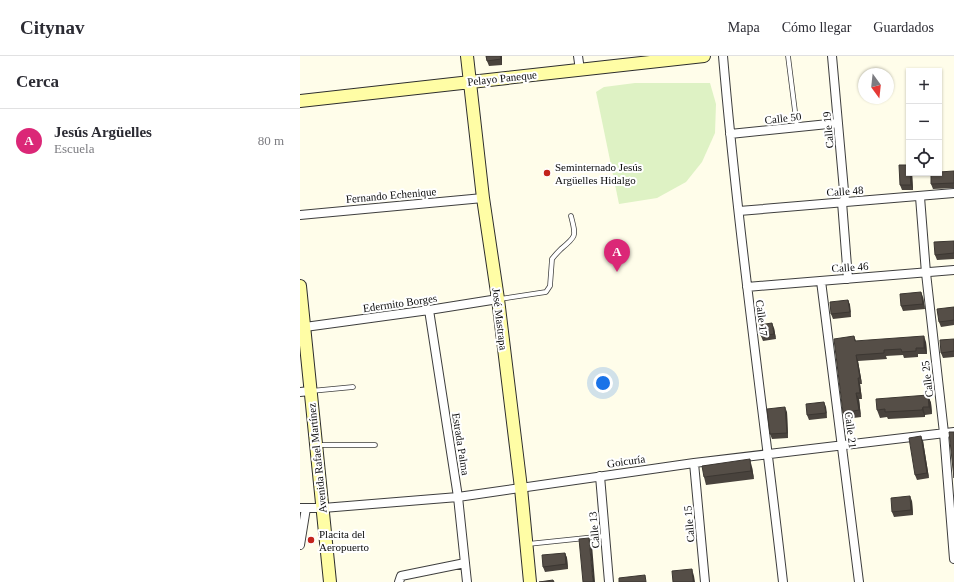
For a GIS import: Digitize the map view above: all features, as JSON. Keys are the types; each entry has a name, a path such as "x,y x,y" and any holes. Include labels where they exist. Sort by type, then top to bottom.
{"street":[{"name":"José Mastrapa","path":"467,56 483,198 498,299 530,582"},
{"path":"578,56 580,70"},
{"name":"Pelayo Paneque","path":"300,101 580,70 654,59 704,56"},
{"name":"Calle 17","path":"723,56 747,286 783,582"},
{"name":"Calle 19","path":"832,56 844,202 848,278"},
{"name":"Calle 50","path":"730,134 838,123"},
{"name":"Calle 48","path":"739,211 954,193"},
{"name":"Calle 25","path":"920,197 926,273 944,433 954,559"},
{"name":"Fernando Echenique","path":"300,215 483,198"},
{"name":"Calle 46","path":"747,286 954,270"},
{"name":"Calle 21","path":"821,281 859,582"},
{"name":"Avenida Rafael Martínez","path":"300,286 305,327 305,392 316,445 330,582"},
{"name":"Edermito Borges","path":"305,327 498,299"},
{"name":"Estrada Palma","path":"429,310 458,497 467,582"},
{"name":"Goicuría","path":"303,508 323,508 458,497 694,463 954,432"},
{"name":"Calle 15","path":"694,463 705,582"},
{"name":"Calle 13","path":"600,476 609,582"},
{"path":"300,544 303,508"},
{"path":"399,582 401,576 465,563"}],"lane":[{"path":"788,56 797,127"},
{"path":"498,299 546,292 550,286 552,259 554,255 572,241 574,236 571,216"},
{"path":"305,392 353,387"},
{"path":"316,445 375,445"},
{"path":"526,545 606,536"}],"green space":[{"path":"635,83 710,83 716,104 715,133 702,162 686,182 657,198 619,204 596,92 604,87"}],"building":[{"path":"486,56 500,56 501,59 487,61"},
{"path":"899,165 906,165 906,176 910,176 911,185 900,185"},
{"path":"954,171 954,183 931,184 931,176 942,176 942,172"},
{"path":"954,241 954,253 935,255 934,242"},
{"path":"921,292 923,304 901,306 900,294"},
{"path":"848,300 850,312 831,314 830,302"},
{"path":"954,307 954,320 939,322 937,309"},
{"path":"772,323 774,334 761,336 759,325"},
{"path":"854,336 855,341 924,336 924,348 916,348 916,351 902,352 901,349 884,350 884,353 856,355 860,378 858,378 860,393 856,393 859,410 843,413 834,339"},
{"path":"954,339 954,351 941,353 940,340"},
{"path":"928,395 929,407 923,407 922,410 885,412 885,409 877,410 876,399"},
{"path":"824,402 826,413 807,415 806,404"},
{"path":"785,407 787,433 770,434 767,409"},
{"path":"949,432 954,432 954,478"},
{"path":"921,436 927,473 915,475 909,438"},
{"path":"750,459 751,471 704,477 702,466"},
{"path":"910,496 911,510 892,512 891,498"},
{"path":"589,538 593,582 583,582 579,539"},
{"path":"565,553 566,564 543,567 542,555"},
{"path":"692,569 693,582 673,582 672,571"},
{"path":"645,575 646,582 619,582 619,578"},
{"path":"553,580 554,582 539,582"}],"place":[{"name":"Seminternado Jesús Argüelles Hidalgo","path":"547,173"},
{"name":"Jesús Argüelles","path":"617,272"},
{"name":"Placita del Aeropuerto","path":"311,540"}]}
